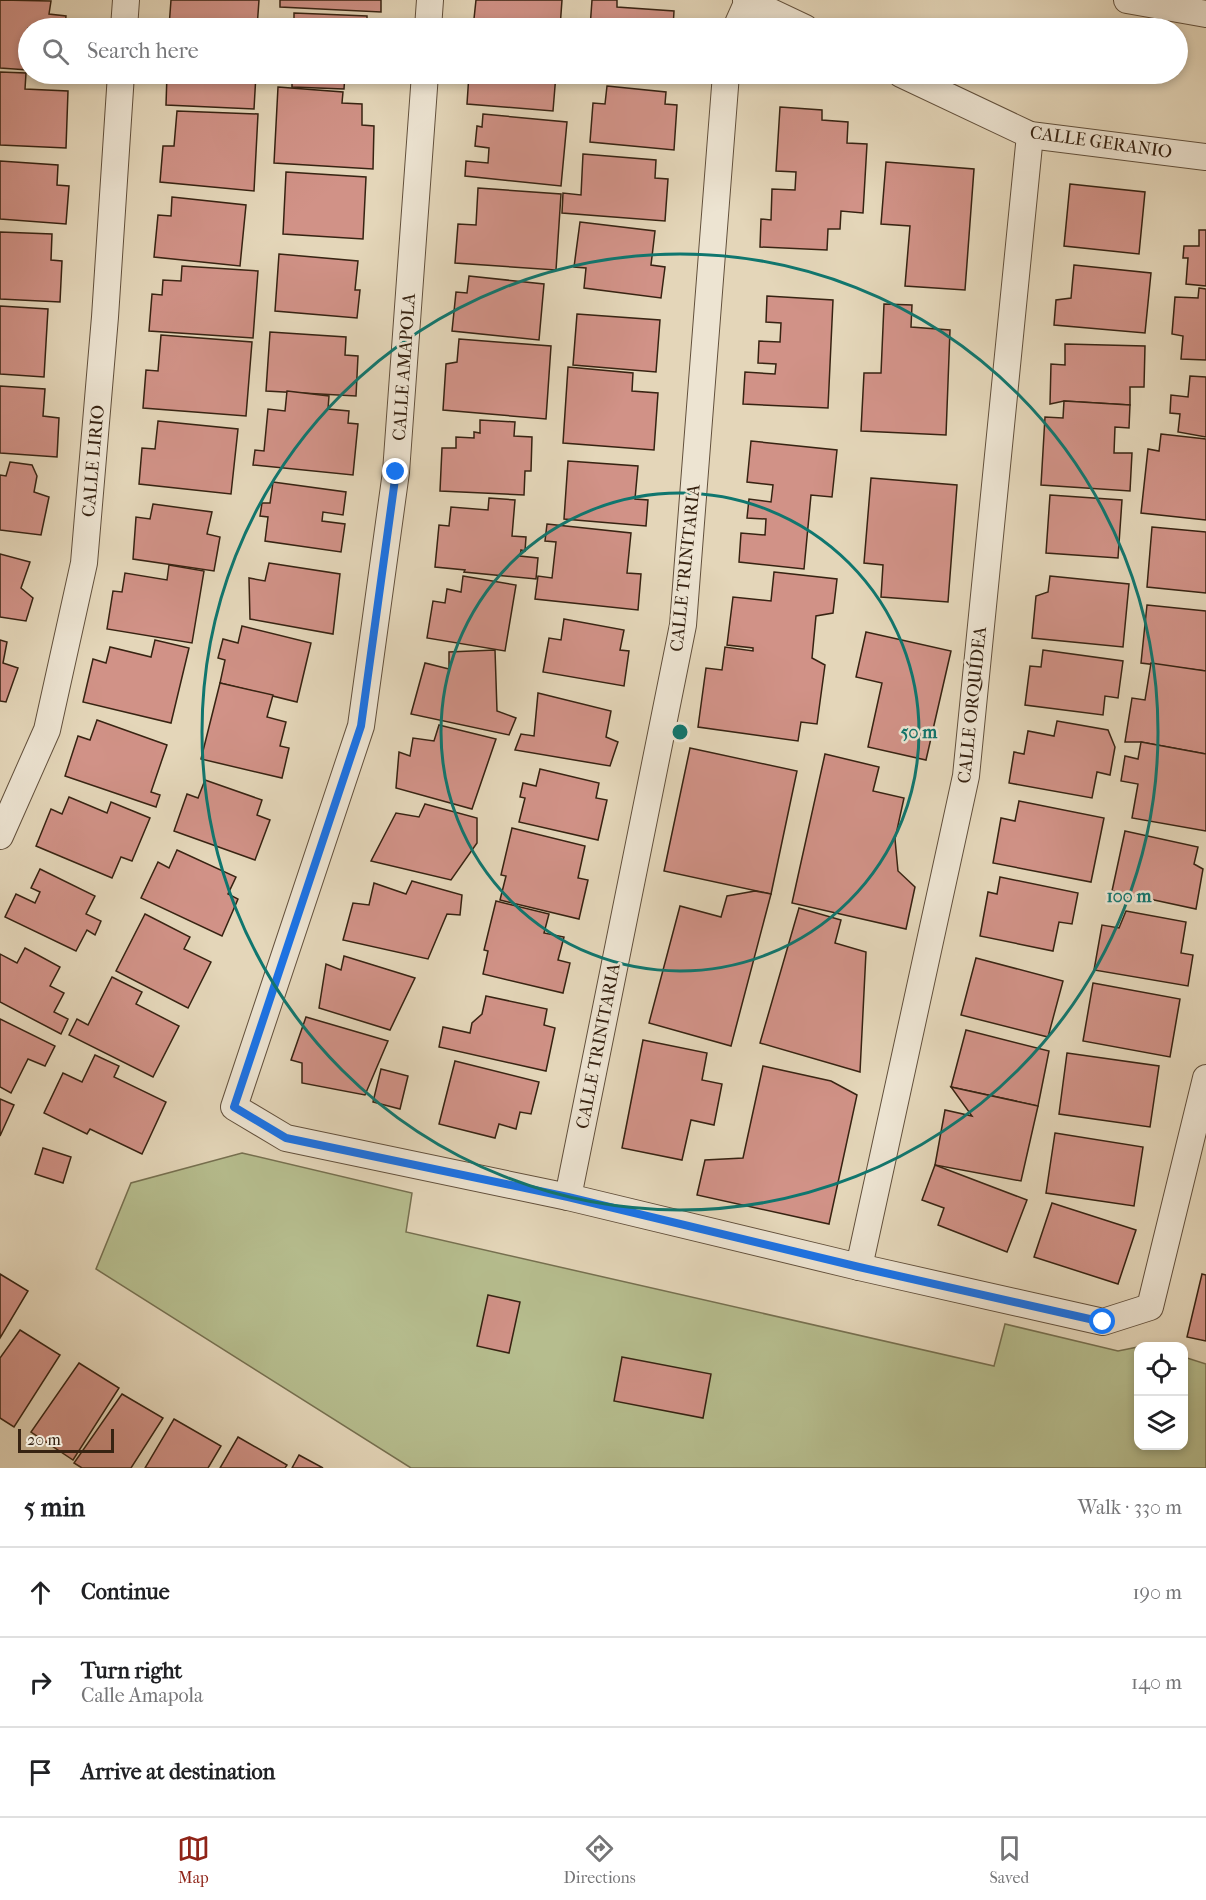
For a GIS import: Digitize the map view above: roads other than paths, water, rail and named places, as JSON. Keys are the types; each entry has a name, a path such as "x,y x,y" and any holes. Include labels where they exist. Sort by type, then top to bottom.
{"street":[{"path":"125,18 126,0"},
{"path":"429,18 430,0"},
{"path":"1127,0 1206,14"},
{"path":"740,18 747,1 784,18"},
{"name":"CALLE LIRIO","path":"0,836 47,730 84,563 105,318 120,84"},
{"name":"CALLE AMAPOLA","path":"424,84 396,472 361,726 234,1107 286,1138 568,1197"},
{"name":"CALLE TRINITARIA","path":"568,1197 683,625 725,84"},
{"name":"CALLE GERANIO","path":"922,84 1030,135 1206,157"},
{"name":"CALLE ORQUÍDEA","path":"859,1267 966,776 1030,135"},
{"path":"568,1197 859,1267 1103,1322 1150,1307 1206,1078"}]}
